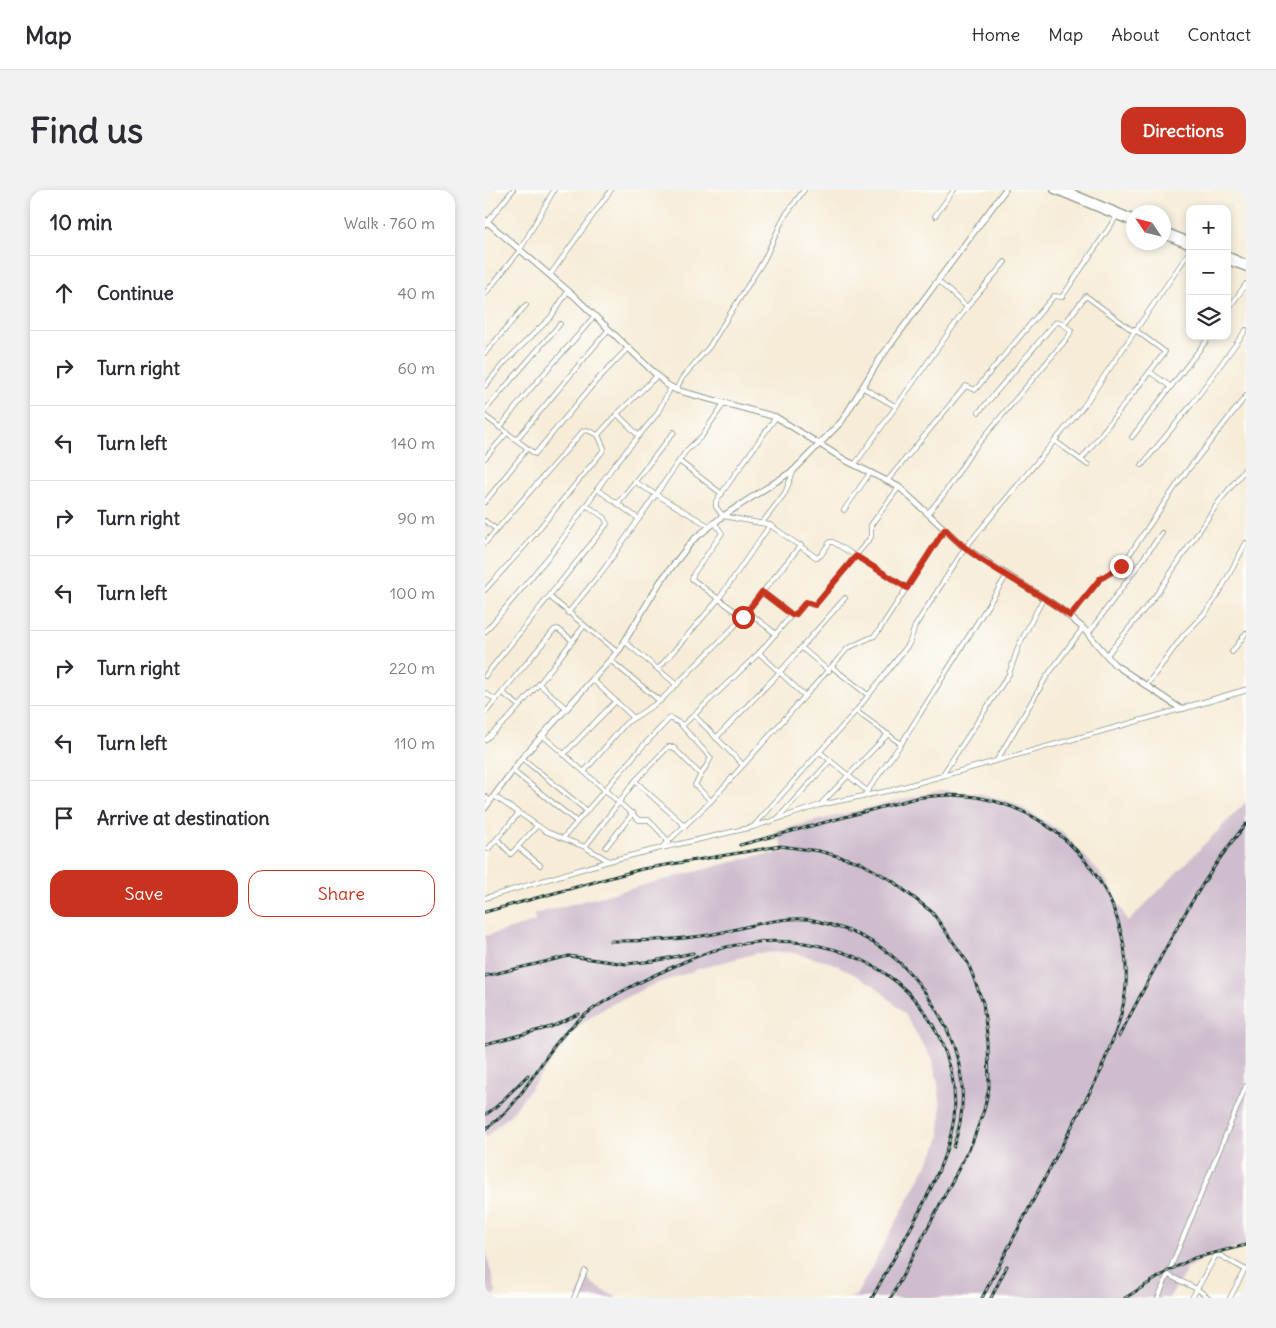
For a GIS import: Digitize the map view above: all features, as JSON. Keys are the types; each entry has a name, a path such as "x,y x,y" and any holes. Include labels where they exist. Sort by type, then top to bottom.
{"main road":[{"path":"1054,190 1126,220"},
{"path":"1066,190 1126,215"},
{"path":"1171,233 1186,239"},
{"path":"1171,238 1186,244"},
{"path":"1231,257 1246,263"},
{"path":"1231,262 1246,268"}],"street":[{"path":"513,190 486,222 569,291 674,388 776,417 870,473 899,486 965,548 1044,597 1070,616 1114,664 1181,709"},
{"path":"485,294 520,250 554,190"},
{"path":"550,275 611,190"},
{"path":"485,632 556,548 597,489 657,414 674,388 709,347 764,260 784,217 804,190"},
{"path":"935,216 954,190"},
{"path":"485,808 522,758 611,660 660,582 693,540 714,522 794,470 841,421 863,386 937,281 1004,191"},
{"path":"887,481 963,388 966,386 975,390 1054,296 1062,296 1117,216"},
{"path":"753,827 856,711 909,644 915,626 965,548 1083,407 1186,257"},
{"path":"855,464 967,307 1005,262"},
{"path":"937,281 967,307"},
{"path":"1231,305 1246,284"},
{"path":"485,386 504,362 551,317 569,291"},
{"path":"1064,324 1086,296 1165,352 1081,460"},
{"path":"485,353 526,304"},
{"path":"500,428 529,389 572,344 595,315"},
{"path":"928,513 944,494 973,450 1071,333 1071,330 1064,324 1055,323 979,412"},
{"path":"485,410 560,324"},
{"path":"515,440 609,329"},
{"path":"1142,465 1193,404 1246,330"},
{"path":"1132,437 1207,340"},
{"path":"485,416 532,453 538,451 596,381 629,347"},
{"path":"1150,372 1171,387"},
{"path":"598,435 658,375"},
{"path":"863,386 895,406"},
{"path":"1070,616 1100,579 1121,566 1180,480 1246,396"},
{"path":"568,613 639,519 679,461 702,436 724,403"},
{"path":"617,414 639,436"},
{"path":"776,417 715,505 723,516 770,525 801,545 815,557 819,557 832,541 907,588"},
{"path":"485,543 583,431 587,430 598,435 604,448 602,452 524,547 485,590"},
{"path":"618,503 674,432"},
{"path":"485,458 507,433"},
{"path":"1055,441 1088,466"},
{"path":"485,502 527,448"},
{"path":"679,461 721,494"},
{"path":"1107,655 1156,595 1218,503 1246,468"},
{"path":"762,523 785,493 794,470"},
{"path":"844,510 870,473"},
{"path":"635,482 709,526"},
{"path":"681,725 759,654 790,615 796,614 806,602 813,605 817,603 872,534 871,525 899,486"},
{"path":"597,489 639,519"},
{"path":"485,676 550,597 608,521 586,505"},
{"path":"485,521 496,529"},
{"path":"714,522 721,530 720,536 694,573 692,579 743,617"},
{"path":"658,670 718,600 770,525"},
{"path":"661,848 711,801 848,648 874,636 945,529"},
{"path":"1088,634 1163,533"},
{"path":"1146,686 1183,636 1206,612 1218,595 1246,543"},
{"path":"583,772 618,731 660,701 743,617 801,545"},
{"path":"863,797 901,744 1007,575"},
{"path":"762,592 790,615"},
{"path":"550,597 617,652"},
{"path":"943,774 1009,674 1019,645 1044,597"},
{"path":"716,738 779,673 845,598"},
{"path":"747,611 776,634"},
{"path":"485,740 539,684 584,626"},
{"path":"997,760 1047,676 1083,628"},
{"path":"485,713 554,630 558,629 573,641"},
{"path":"1232,652 1246,633"},
{"path":"624,641 677,685"},
{"path":"802,648 868,695"},
{"path":"759,654 805,696"},
{"path":"611,660 660,701"},
{"path":"593,681 634,718"},
{"path":"539,684 567,709"},
{"path":"485,898 609,861 753,827 820,805 863,797 1246,690"},
{"path":"485,693 496,700"},
{"path":"503,693 519,706"},
{"path":"563,755 616,701"},
{"path":"856,711 901,744"},
{"path":"694,715 743,765"},
{"path":"563,837 667,721 673,718 711,758 695,782 696,787 711,801"},
{"path":"820,805 849,777 888,734"},
{"path":"542,735 640,821 649,820 669,842"},
{"path":"585,847 635,781 671,746 700,774"},
{"path":"820,752 867,791"},
{"path":"522,758 586,810"},
{"path":"777,818 830,761"},
{"path":"513,771 577,821"},
{"path":"635,781 685,826"},
{"path":"485,796 490,802"},
{"path":"494,796 517,814 547,832 585,847 609,861"},
{"path":"605,847 633,813"},
{"path":"485,848 489,848 517,814"},
{"path":"497,839 511,854 519,848 537,826"},
{"path":"519,848 540,866"},
{"path":"1158,1298 1246,1086"},
{"path":"1192,1298 1216,1255 1245,1270 1230,1298"},
{"path":"574,1298 585,1271"},
{"path":"1168,1275 1197,1289 1209,1298"}],"shaded area":[{"path":"941,790 978,793 1014,803 1063,832 1106,880 1128,922 1246,802 1246,1246 1214,1253 1188,1268 1169,1298 847,1298 856,1296 937,1146 940,1136 941,1110 938,1084 932,1060 905,1014 875,986 833,963 789,952 757,953 702,968 650,986 605,1007 580,1025 510,1115 485,1138 485,936 535,922 534,914 755,856 786,852 775,831"},
{"path":"485,1247 496,1293 489,1298 485,1298"},
{"path":"587,1277 593,1285 618,1298 576,1298"}],"railway":[{"path":"740,845 916,798 932,796 957,795 981,798 1013,807 1041,822 1067,841 1088,864 1106,891 1118,921 1125,952 1125,996 1116,1030 1100,1072"},
{"path":"1119,1036 1193,900 1209,874 1246,824"},
{"path":"485,912 642,869 780,846 819,851 859,862 891,880 932,912 968,963 983,1003 988,1042 989,1088 984,1110 972,1143 891,1298"},
{"path":"610,941 696,937 768,922 809,919 852,932 883,949 909,972 920,985 940,1016 954,1047 959,1063 962,1097 961,1114 953,1147"},
{"path":"485,1129 499,1119 521,1094 560,1038 572,1026 613,996 678,964 727,947 763,942 799,942 834,949 867,962 896,982 921,1007 944,1048 950,1067 955,1098 954,1118 942,1163 921,1209 872,1298"},
{"path":"485,976 569,956 626,964 654,961 693,953"},
{"path":"485,1044 551,1027 579,1014"},
{"path":"982,1298 1103,1067"},
{"path":"485,1115 496,1107 528,1075"},
{"path":"1125,1298 1170,1270 1194,1258 1246,1245"},
{"path":"991,1298 1007,1266"}],"route":[{"path":"743,617 762,592 789,612 790,615 796,614 806,602 815,605 856,556 907,588 945,529 965,548 1044,597 1070,616 1100,579 1121,566"}]}
